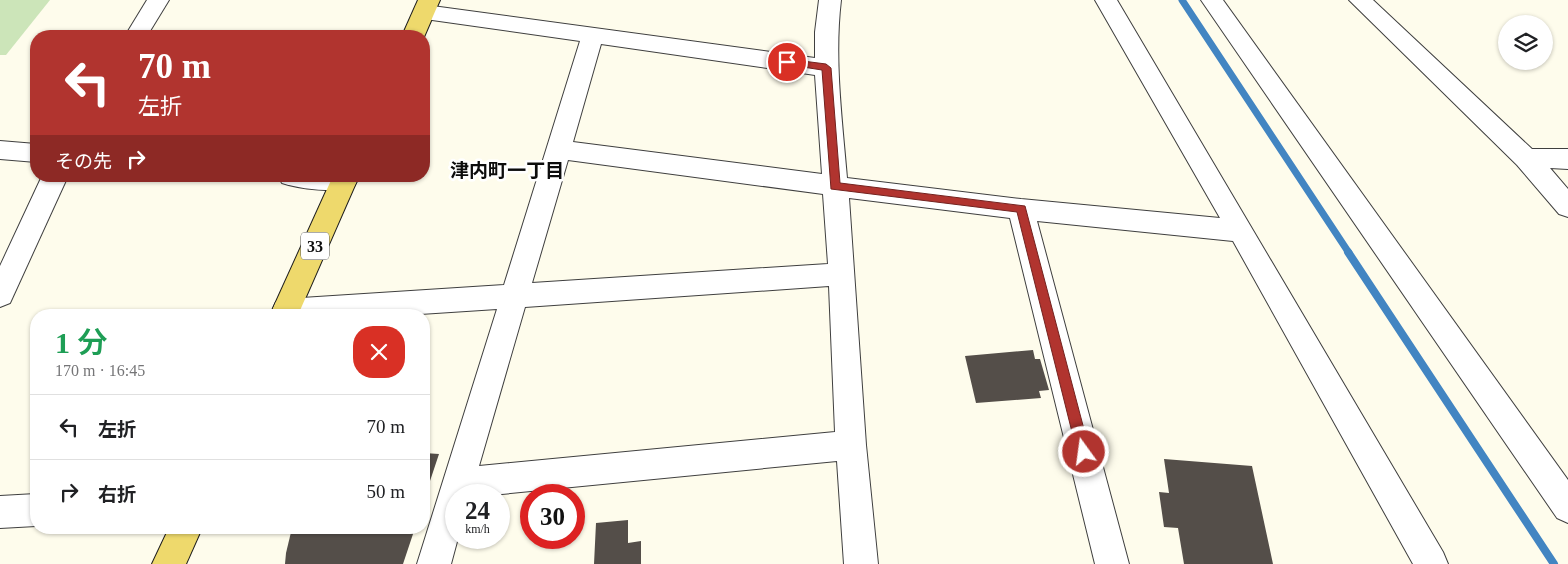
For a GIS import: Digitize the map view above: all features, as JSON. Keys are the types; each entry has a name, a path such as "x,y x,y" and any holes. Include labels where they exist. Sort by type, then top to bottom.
{"main road":[{"path":"416,30 427,6"},
{"name":"33","path":"287,309 344,182"},
{"path":"169,564 183,534"}],"street":[{"path":"140,30 158,0"},
{"path":"830,0 826,32 826,68 842,274 851,445 861,564"},
{"path":"1106,0 1241,231 1431,564"},
{"path":"1212,0 1568,507"},
{"path":"1360,0 1526,158 1568,207"},
{"path":"427,6 593,34 826,68"},
{"path":"434,564 593,34"},
{"path":"558,149 1021,209 1241,231"},
{"path":"0,150 30,152"},
{"path":"1526,158 1568,159"},
{"path":"0,295 53,182"},
{"path":"1021,209 1112,564"},
{"path":"336,309 514,295 842,274"},
{"path":"458,483 851,445"},
{"path":"0,512 30,510"}],"green space":[{"path":"0,0 50,0 6,55 0,55"}],"building":[{"path":"1033,350 1035,359 1040,359 1049,390 1039,391 1041,398 976,403 965,356"},
{"path":"430,453 439,454 430,481"},
{"path":"1164,459 1252,466 1273,564 1184,564 1178,528 1164,527 1159,492 1169,493"},
{"path":"628,520 628,543 641,541 641,564 594,564 596,523"},
{"path":"291,534 413,534 403,564 285,564"}],"waterway":[{"path":"1182,0 1349,253"},
{"path":"1348,252 1554,564"}],"district":[{"name":"津内町一丁目","path":"507,170"}],"route":[{"path":"787,62 826,68 835,186 1021,209 1084,452"}]}
